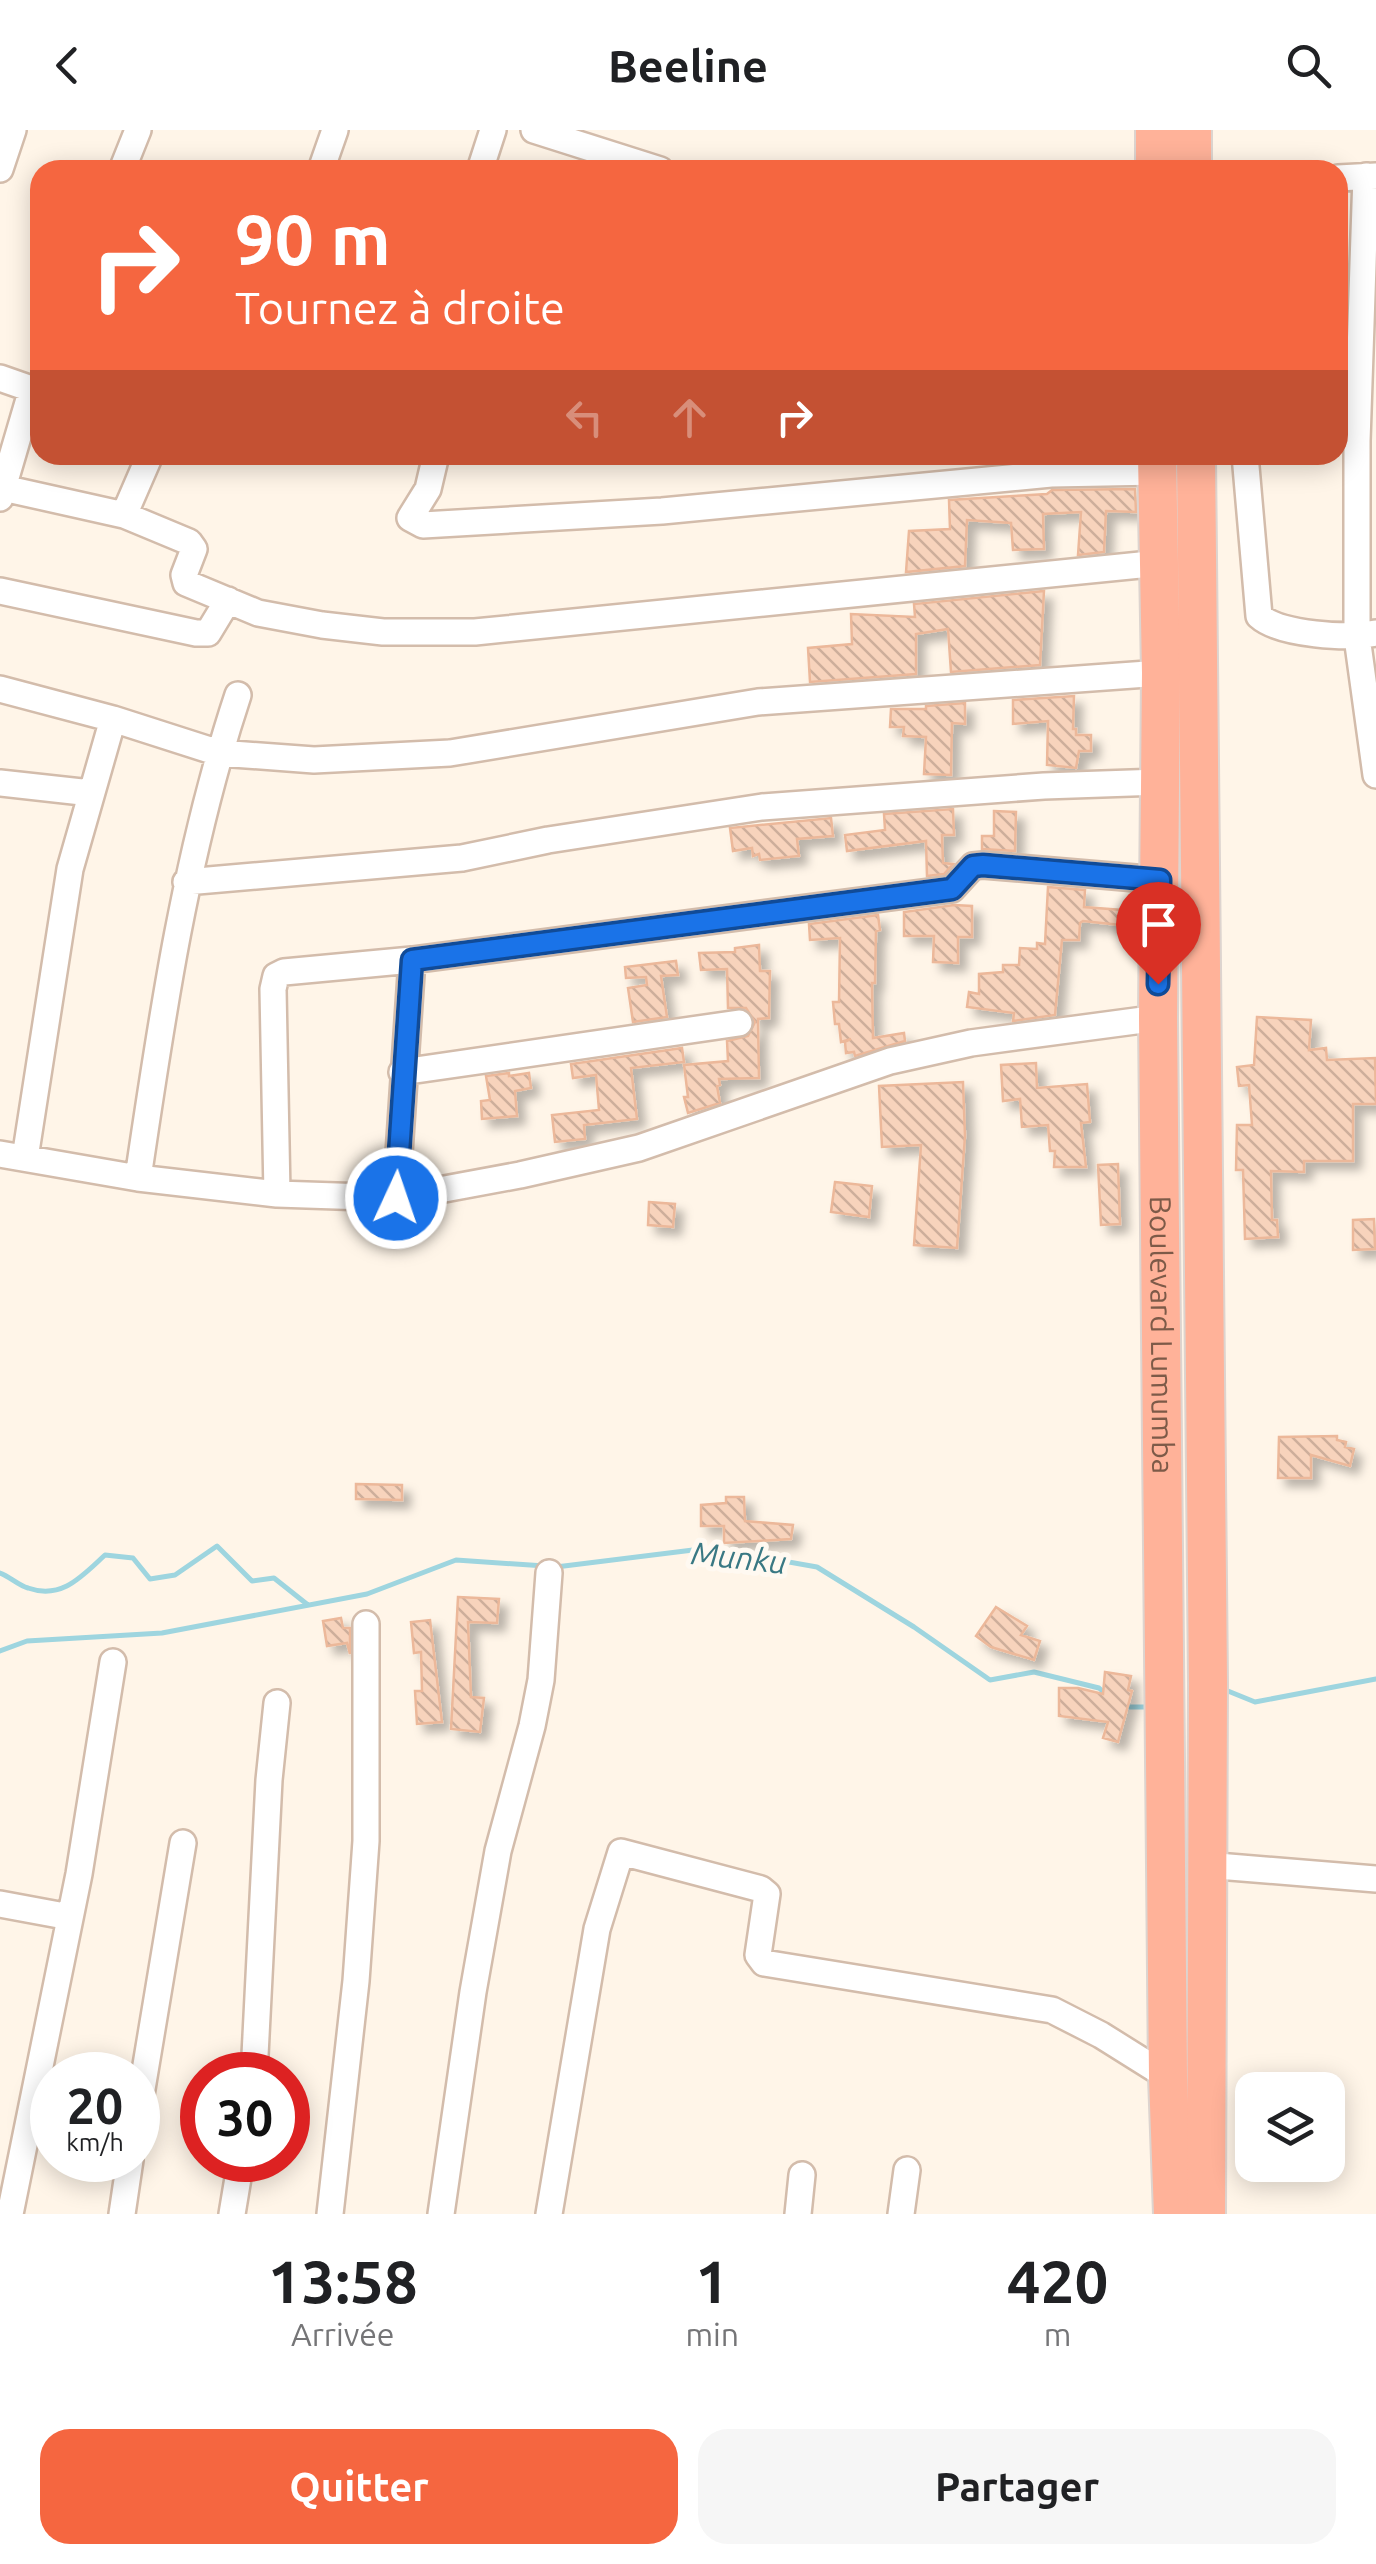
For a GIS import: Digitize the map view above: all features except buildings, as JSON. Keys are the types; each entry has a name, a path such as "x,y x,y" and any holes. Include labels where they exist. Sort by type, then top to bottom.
{"highway":[{"path":"1155,130 1155,160"},
{"path":"1192,130 1192,160"},
{"name":"Boulevard Lumumba","path":"1158,465 1158,1018 1168,2077 1173,2214"},
{"name":"Boulevard Lumumba","path":"1196,465 1208,1684 1206,2214"}],"street":[{"path":"1,164 12,130"},
{"path":"126,160 138,130"},
{"path":"324,160 335,130"},
{"path":"483,160 493,130"},
{"path":"534,130 628,160"},
{"path":"1371,176 1357,441 1376,775"},
{"path":"0,378 30,389"},
{"path":"30,409 2,493 124,515 188,542 194,552 184,580 258,613 322,625 383,632 475,632 1160,564"},
{"path":"124,515 146,465"},
{"path":"434,465 428,488 410,518 422,525 662,510 1147,465"},
{"path":"1246,465 1259,616 1276,626 1366,635"},
{"path":"0,590 196,634 208,632 228,600"},
{"path":"0,689 219,753 314,760 450,753 758,702 1161,673"},
{"path":"138,1178 186,882 238,695"},
{"path":"112,720 70,869 12,1156 138,1178 278,1194 396,1198 638,1148 890,1061 971,1043 1158,1018"},
{"path":"186,882 462,858 548,840 762,807 1044,786 1160,782"},
{"path":"0,783 92,793"},
{"path":"278,1194 273,989 276,976 284,972 412,960 952,889 973,866 1160,880"},
{"path":"396,1198 412,960"},
{"path":"402,1072 739,1023"},
{"path":"441,2214 472,1992 498,1851 541,1680 550,1574"},
{"path":"330,2214 356,1981 366,1841 366,1624"},
{"path":"10,2214 70,1917 113,1662"},
{"path":"255,2052 278,1703"},
{"path":"148,2052 183,1843"},
{"path":"549,2214 598,1929 621,1852 767,1894 758,1955 764,1963 1052,2010 1101,2034 1168,2077"},
{"path":"1205,1865 1376,1879"},
{"path":"0,1904 70,1917"},
{"path":"901,2214 907,2170"},
{"path":"798,2214 802,2176"},
{"path":"122,2214 127,2182"},
{"path":"232,2214 237,2182"}],"waterway":[{"path":"0,1573 28,1588 51,1591 71,1584 105,1555 133,1558 150,1579 175,1575 217,1546 252,1581 274,1578 308,1605"},
{"name":"Munku","path":"556,1567 693,1550 817,1567 990,1680 1034,1672 1099,1688 1108,1696"},
{"name":"Munku","path":"0,1651 27,1641 162,1633 367,1594 456,1560 545,1566"},
{"name":"Munku","path":"1223,1689 1255,1702 1376,1679"},
{"name":"Munku","path":"1125,1707 1149,1707"}],"route":[{"path":"396,1198 412,960 952,889 973,866 983,865 1160,880 1158,984"}]}
